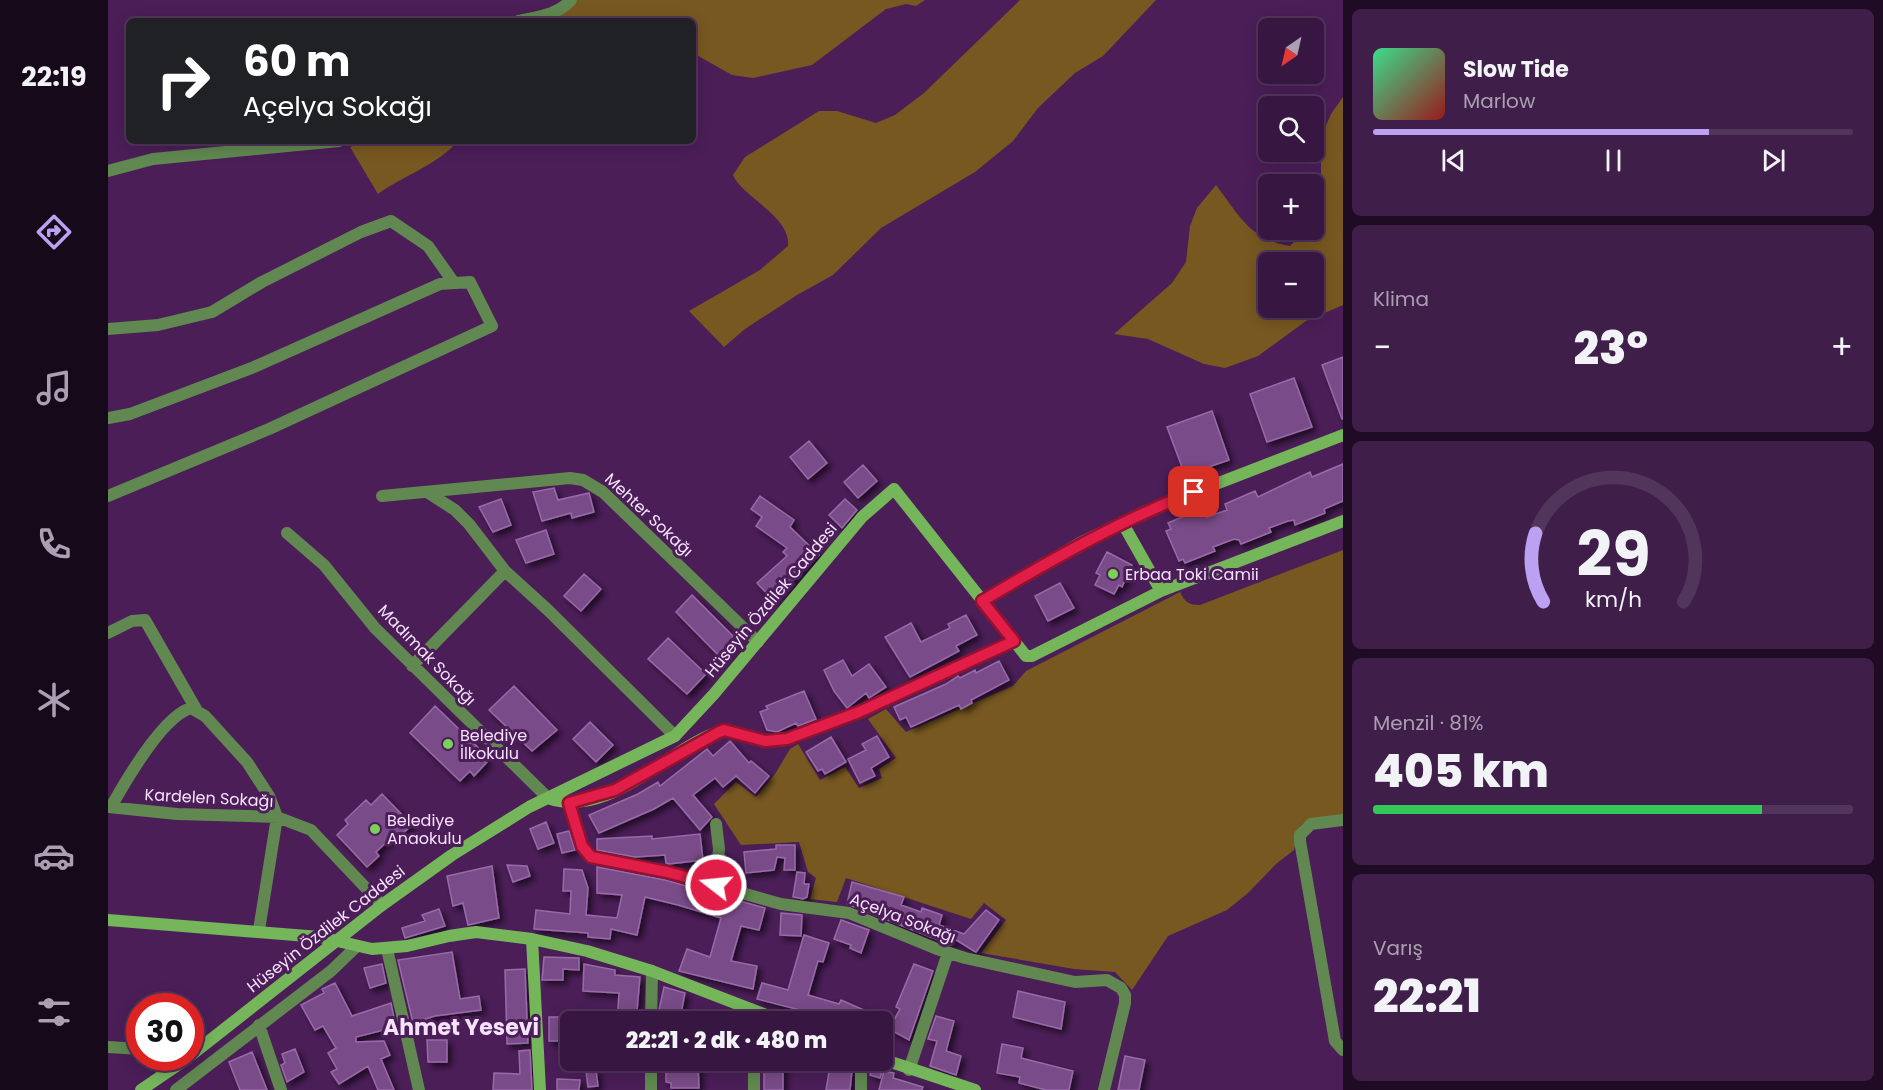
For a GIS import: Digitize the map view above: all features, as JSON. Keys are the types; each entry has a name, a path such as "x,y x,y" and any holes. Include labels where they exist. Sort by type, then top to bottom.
{"street":[{"path":"530,18 564,8 571,0"},
{"path":"108,171 153,159 308,144"},
{"path":"108,329 158,325 212,312 262,282 361,231 391,222 428,246 454,283"},
{"path":"108,418 130,414 254,367 440,284 470,282 492,326 269,429 108,496"},
{"path":"982,601 1057,556 1122,522 1343,435"},
{"name":"Mehter Sokağı","path":"382,496 548,479 570,478 593,484 758,642"},
{"name":"Hüseyin Özdilek Caddesi","path":"204,1045 382,905 478,837 548,798 675,736 758,642 862,517 894,489 1026,656 1032,656 1161,591 1343,521"},
{"path":"427,492 455,510 469,524 505,571 549,611 675,736"},
{"path":"1122,522 1161,591"},
{"name":"Madımak Sokağı","path":"287,532 324,565 375,628 412,666 548,798"},
{"path":"412,666 505,571"},
{"path":"108,633 132,621 145,620 196,709 247,762 269,796 277,818 259,930"},
{"path":"548,798 569,803 624,786 724,730 765,741 787,739 859,712 1014,641"},
{"path":"109,807 135,767 173,719 182,710 196,709"},
{"name":"Açelya Sokağı","path":"569,803 582,846 591,857 667,872 781,904 849,913 948,953 1075,982 1107,980 1121,988 1125,995 1125,1003 1104,1090"},
{"name":"Kardelen Sokağı","path":"109,807 177,814 277,818 310,830 382,905"},
{"path":"1343,820 1311,824 1300,835 1335,1041 1343,1050"},
{"path":"716,824 719,849 716,885"},
{"path":"108,920 259,930 387,949 461,933 495,934 532,939 587,951 652,971 744,1011"},
{"path":"532,939 540,1090"},
{"name":"Hüseyin Özdilek Caddesi","path":"181,1089 259,1025 331,971 357,946"},
{"path":"387,949 419,1090"},
{"path":"909,1070 948,953"},
{"path":"651,1011 652,971"},
{"path":"259,1025 281,1090"},
{"path":"108,1047 126,1048"},
{"path":"893,1063 975,1090"},
{"name":"Hüseyin Özdilek Caddesi","path":"141,1090 169,1071"},
{"path":"651,1071 651,1090"},
{"path":"754,1071 754,1090"},
{"path":"861,1071 861,1090"}],"shaded area":[{"path":"576,0 925,0 916,6 906,4 886,9 812,65 753,78 732,75 696,55 696,18 545,18"},
{"path":"1020,0 1156,0 1103,56 1075,73 1038,108 1013,141 975,172 881,228 833,275 745,329 724,347 689,311 760,270 788,246 787,235 782,225 738,183 733,175 745,157 819,111 837,111 876,123 895,115 924,93"},
{"path":"1343,97 1343,305 1324,313 1324,252 1258,252 1258,318 1313,318 1258,356 1225,368 1204,364 1148,339 1114,334 1172,283 1186,262 1190,226 1197,208 1216,185 1239,216 1258,234 1258,240 1269,240 1290,246 1296,240 1324,240 1324,174 1321,174 1321,162 1324,162 1324,130 1331,114"},
{"path":"357,144 455,144 430,164 378,194 350,147"},
{"path":"1343,550 1343,815 1308,819 1300,826 1294,850 1276,864 1248,893 1227,910 1168,936 1132,990 1115,972 1074,969 981,953 1006,920 984,903 971,919 846,878 837,902 810,899 816,878 808,872 799,842 741,845 714,804 736,782 756,797 775,774 790,749 798,744 820,780 845,767 859,788 882,778 879,769 896,758 868,719 886,709 906,732 1013,686 1026,671 1180,592 1187,602 1200,605"}],"building":[{"path":"1343,357 1343,419 1342,419 1322,365"},
{"path":"1294,378 1312,427 1267,442 1250,394"},
{"path":"1212,411 1229,460 1185,475 1167,427"},
{"path":"809,441 827,463 808,479 790,457"},
{"path":"1343,464 1343,501 1324,509 1325,513 1295,525 1294,520 1288,521 1269,528 1271,532 1241,544 1239,540 1234,539 1213,547 1215,551 1185,563 1183,559 1179,561 1166,531 1171,529 1168,523 1199,510 1201,516 1206,514 1207,517 1227,510 1225,504 1255,491 1258,497 1310,472 1312,477"},
{"path":"863,465 877,481 858,498 844,482"},
{"path":"554,488 558,500 589,493 594,512 572,518 571,513 542,521 533,492"},
{"path":"760,496 794,520 790,527 819,555 773,600 757,583 787,556 783,552 787,548 756,526 762,517 751,509"},
{"path":"501,499 511,525 493,532 479,507"},
{"path":"845,499 857,510 842,528 829,515"},
{"path":"546,530 554,554 526,563 516,540"},
{"name":"Erbaa Toki Camii","path":"1107,552 1132,565 1122,587 1119,585 1114,594 1095,585 1100,575 1096,573"},
{"path":"584,574 601,589 581,611 564,596"},
{"path":"1060,583 1074,608 1048,621 1035,596"},
{"path":"692,595 738,641 720,657 676,612"},
{"path":"966,615 977,635 956,646 959,651 910,677 885,637 911,623 921,642 950,628 948,624"},
{"path":"668,638 706,674 687,694 648,659"},
{"path":"843,660 852,676 869,664 886,687 869,698 866,693 847,708 834,691 824,670"},
{"path":"999,661 1009,680 971,700 972,703 961,709 959,705 911,727 906,717 900,720 894,707 946,684 958,676 960,678 975,670 976,673"},
{"path":"514,686 557,730 532,751 489,710"},
{"path":"804,691 816,719 798,726 796,723 777,732 767,730 760,712 768,709 766,706"},
{"name":"Belediye İlkokulu","path":"435,706 486,755 483,758 487,762 474,776 470,771 460,781 410,733"},
{"path":"590,722 613,745 596,762 573,739"},
{"path":"877,736 889,757 871,768 875,776 860,783 848,759 866,750 862,744"},
{"path":"831,737 846,762 825,774 822,769 818,771 806,752"},
{"path":"730,741 749,763 751,761 769,776 755,793 736,776 723,787 715,778 693,795 712,817 700,830 673,798 654,809 599,833 589,815 638,794 658,782 660,786 707,749 713,756"},
{"name":"Belediye Anaokulu","path":"382,794 412,825 399,837 395,834 376,852 379,856 367,867 337,835 348,824 345,820 366,800 371,805"},
{"path":"546,822 554,843 538,849 530,829"},
{"path":"569,831 575,850 562,853 557,834"},
{"path":"700,834 703,860 669,864 666,863 665,855 635,857 597,850 597,839 652,836 652,839"},
{"path":"776,845 795,845 795,870 784,870 785,858 777,857 774,870 746,873 744,852 776,849"},
{"path":"507,865 527,866 530,876 513,882"},
{"path":"492,866 499,918 468,925 463,903 453,906 447,876"},
{"path":"597,867 665,880 765,908 759,930 741,926 731,961 757,966 753,989 679,971 687,949 710,957 721,918 678,905 645,897 637,935 611,929 610,939 588,937 588,933 534,929 536,910 570,914 571,891 563,891 564,869 582,870 588,888 586,915 617,918 622,895 597,893"},
{"path":"797,872 805,873 804,884 809,884 807,897 803,899 793,897"},
{"path":"852,882 904,897 901,905 921,912 922,908 942,915 939,925 964,934 986,910 999,920 976,952 953,938 951,945 847,904"},
{"path":"439,909 445,926 405,938 402,928 425,921 422,915"},
{"path":"781,913 802,915 801,936 780,935"},
{"path":"841,920 869,930 861,953 850,948 851,945 834,939"},
{"path":"804,935 829,943 823,962 818,961 808,995 839,1004 841,1000 866,1011 804,1011 757,999 762,983 788,990"},
{"path":"452,952 460,999 479,996 481,1010 435,1016 413,1023 398,960"},
{"path":"544,957 579,958 579,970 563,969 563,980 542,980"},
{"path":"382,964 386,983 370,988 364,968"},
{"path":"584,964 615,970 615,975 640,977 637,1011 618,1011 619,993 583,991"},
{"path":"914,964 933,971 909,1040 893,1031 893,1022 900,1009 896,1007"},
{"path":"525,969 528,1043 507,1044 505,970"},
{"path":"335,983 352,1016 391,1003 396,1027 356,1037 356,1042 384,1041 390,1055 381,1059 394,1090 378,1090 368,1066 339,1084 331,1072 337,1069 328,1053 336,1048 323,1026 315,1030 301,1005 324,993 322,989"},
{"path":"664,987 685,993 682,1011 659,1010"},
{"path":"1018,991 1065,1002 1061,1029 1013,1017"},
{"path":"936,1016 954,1021 946,1051 961,1056 956,1075 930,1066 937,1041 928,1039"},
{"path":"549,1017 560,1017 560,1041 549,1041"},
{"path":"427,1040 447,1040 447,1062 428,1062"},
{"path":"1002,1044 1023,1048 1021,1058 1073,1071 1069,1090 1046,1090 1019,1083 1020,1077 997,1073"},
{"path":"295,1049 304,1072 287,1082 281,1065 285,1063 282,1054"},
{"path":"530,1050 532,1090 493,1090 494,1073 520,1074 519,1051"},
{"path":"252,1052 267,1090 240,1090 229,1062"},
{"path":"1125,1056 1145,1060 1139,1090 1118,1090"},
{"path":"586,1071 596,1071 598,1086 588,1087"},
{"path":"666,1071 698,1071 699,1088 671,1088 671,1083 666,1082"},
{"path":"764,1071 783,1071 783,1090 764,1090"},
{"path":"829,1071 852,1071 850,1090 826,1090"},
{"path":"871,1071 882,1071 880,1078 870,1075"},
{"path":"884,1071 894,1073 893,1078 923,1087 922,1090 879,1090"},
{"path":"557,1079 580,1080 579,1090 557,1090"}],"place":[{"name":"Erbaa Toki Camii","path":"1113,574"},
{"name":"Belediye İlkokulu","path":"448,744"},
{"name":"Belediye Anaokulu","path":"375,829"}],"district":[{"name":"Ahmet Yesevi","path":"461,1027"}],"route":[{"path":"716,885 667,872 591,857 582,846 569,803 583,801 632,782 724,730 765,741 775,742 787,739 859,712 1014,641 982,601 1080,543 1146,511 1194,492"}]}
